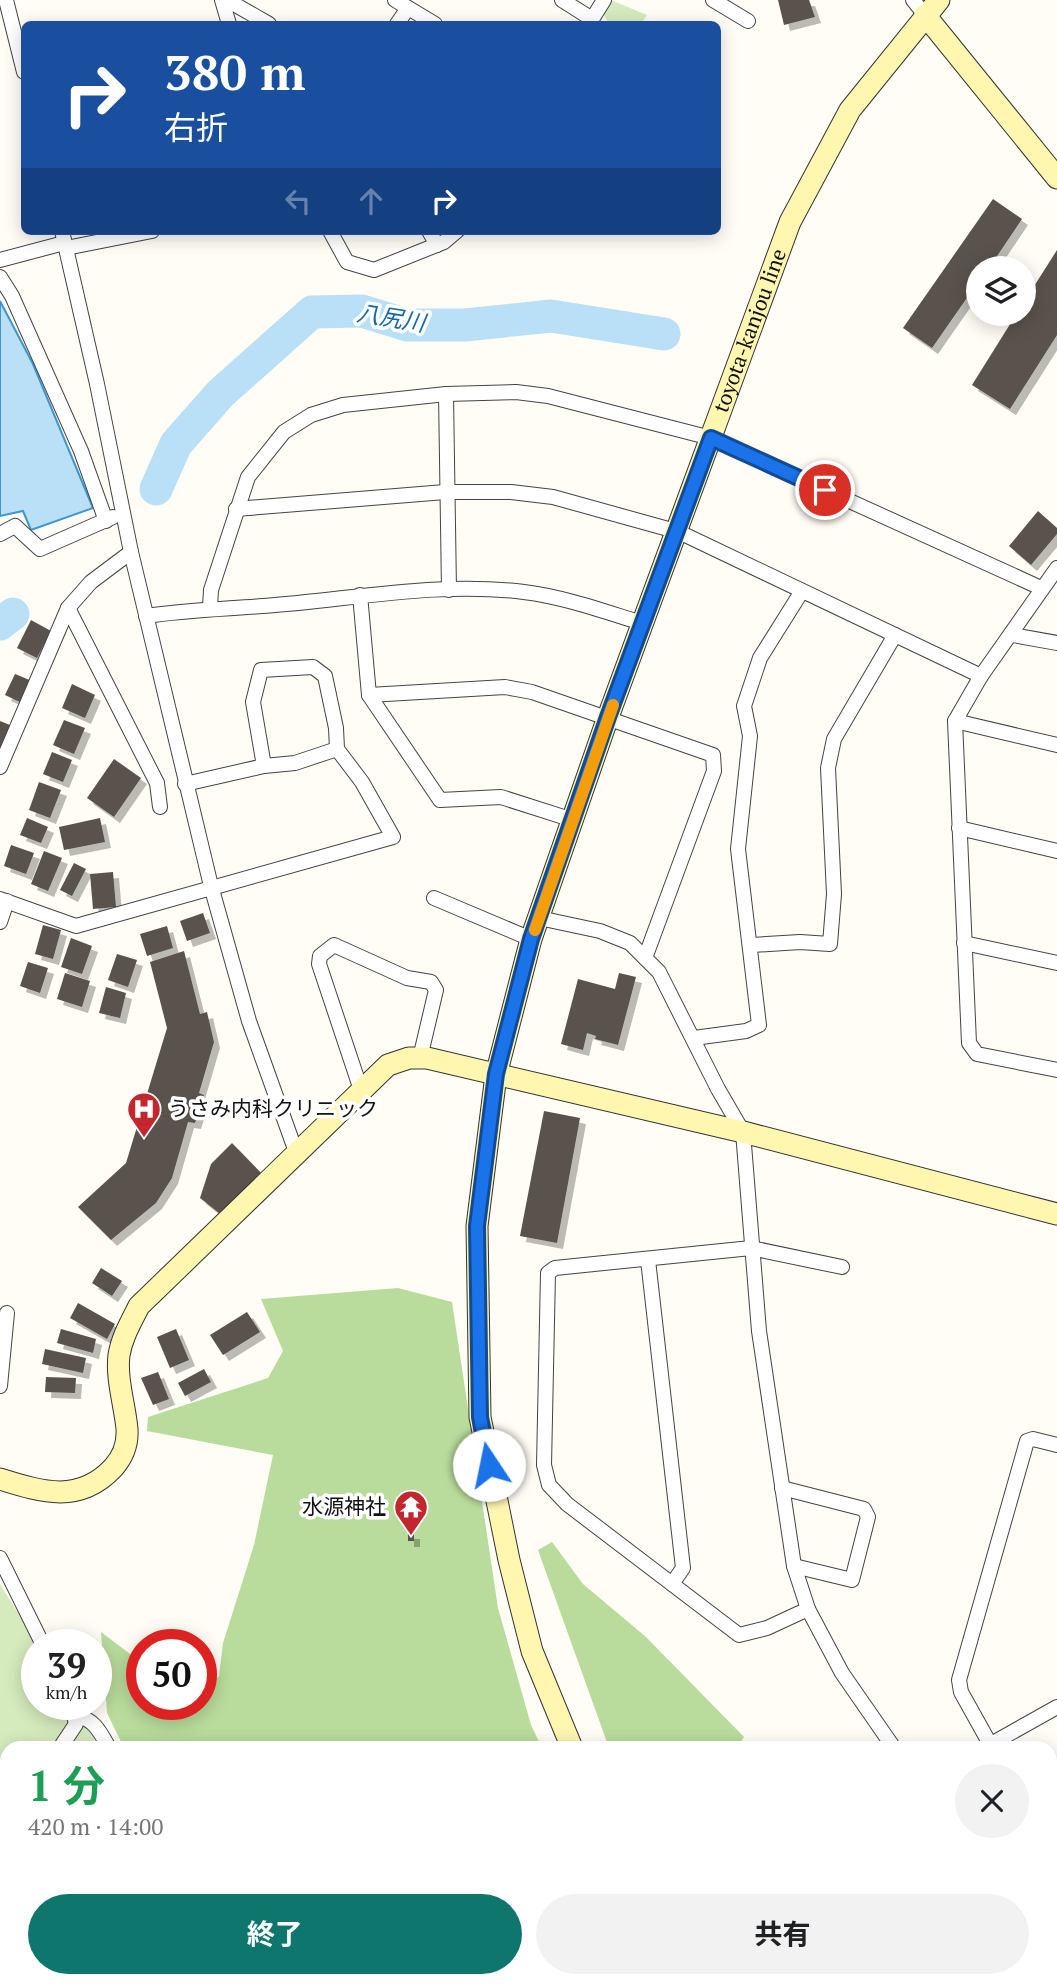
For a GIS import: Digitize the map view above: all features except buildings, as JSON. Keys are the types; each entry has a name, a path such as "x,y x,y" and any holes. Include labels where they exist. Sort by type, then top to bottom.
{"main road":[{"path":"926,5 1057,178"},
{"name":"toyota-kanjou line","path":"569,1741 532,1651 509,1560 480,1417 477,1226 496,1074 531,939 608,717 804,194 850,110 926,5"},
{"path":"0,1479 44,1493 87,1489 104,1477 123,1457 128,1432 119,1358 124,1336 139,1306 388,1065 420,1058 496,1074 743,1132 1057,1214"}],"street":[{"path":"6,0 21,60"},
{"path":"225,0 228,21"},
{"path":"225,0 264,21"},
{"path":"562,0 590,21"},
{"path":"592,21 604,0"},
{"path":"713,0 748,21"},
{"path":"398,21 402,4 430,21"},
{"path":"0,260 64,241 117,235"},
{"path":"332,235 347,262 374,270 437,245 451,235"},
{"path":"431,235 437,245"},
{"path":"64,241 131,552 185,784 249,1021 296,1152"},
{"path":"0,277 12,296 81,452 106,521"},
{"path":"209,607 211,590 248,477 260,458 284,432 311,415 342,405 446,394 516,393 548,396 711,438 1041,588"},
{"path":"446,394 445,492 449,590"},
{"path":"236,509 445,492 511,492 553,497 679,531 982,676"},
{"path":"0,534 15,526 40,549 124,512"},
{"path":"0,767 68,608 90,582 131,552"},
{"path":"1057,568 982,676 955,721 969,1043 977,1054 1057,1070"},
{"path":"146,616 209,607 263,606 360,595 449,590 522,592 563,599 642,623"},
{"path":"694,1038 746,1031 759,1025 752,944 742,901 738,849 741,796 750,736 744,706 760,658 803,591"},
{"path":"360,595 369,695 440,800 501,797 573,820"},
{"path":"68,608 157,783 160,807"},
{"path":"752,944 830,944 834,893 828,768 834,739 895,635"},
{"path":"1013,635 1057,643"},
{"path":"0,922 4,900 76,926 393,836 362,782 337,749 336,728 325,676 313,667 261,670 253,702 264,766"},
{"path":"369,695 505,687 560,699 713,755 714,771 645,958"},
{"path":"955,721 1057,745"},
{"path":"185,784 264,766 295,763 337,749"},
{"path":"959,828 1057,851"},
{"path":"434,898 531,939"},
{"path":"539,918 600,931 630,943 659,972 718,1089 743,1132 751,1248 794,1566 808,1609 842,1673 889,1741"},
{"path":"964,943 1057,963"},
{"path":"361,1090 319,964 320,956 334,945 407,978 431,982 436,990 420,1058"},
{"path":"808,1609 767,1628 740,1635 567,1504 549,1485 544,1465 548,1273 555,1268 751,1248 842,1267"},
{"path":"648,1260 683,1568 673,1584"},
{"path":"0,1387 7,1313"},
{"path":"984,1741 961,1692 960,1679 1027,1441 1033,1439 1057,1445"},
{"path":"782,1488 864,1509 868,1517 852,1580 794,1566"},
{"path":"0,1558 35,1629"},
{"path":"995,1741 1057,1707"},
{"path":"66,1741 74,1731 73,1720"},
{"path":"90,1720 97,1726 105,1741"}],"green space":[{"path":"611,0 647,15 643,21 607,21 603,13"},
{"path":"398,1288 452,1302 498,1608 531,1725 539,1741 121,1741 110,1720 112,1640 126,1651 126,1720 217,1720 217,1678 223,1643 254,1545 273,1455 147,1431 148,1417 268,1378 283,1351 261,1299"},
{"path":"552,1542 583,1584 646,1637 744,1737 741,1741 606,1741 538,1550"},
{"path":"0,1584 28,1629 21,1629 21,1720 84,1720 94,1741 0,1741"}],"water":[{"path":"0,301 33,364 93,508 31,530 23,511 0,516"}],"waterway":[{"name":"八尻川","path":"156,489 176,444 221,393 312,312 362,311 407,325 465,325 551,316 664,334"},
{"name":"八尻川","path":"0,624 13,614"}],"slow traffic":[{"path":"535,930 613,705"}],"place":[{"name":"うさみ内科クリニック","path":"144,1139"},
{"name":"水源神社","path":"411,1537"}],"route":[{"path":"489,1465 480,1417 477,1226 496,1074 531,939 608,717 679,531 711,438 825,490"}]}
